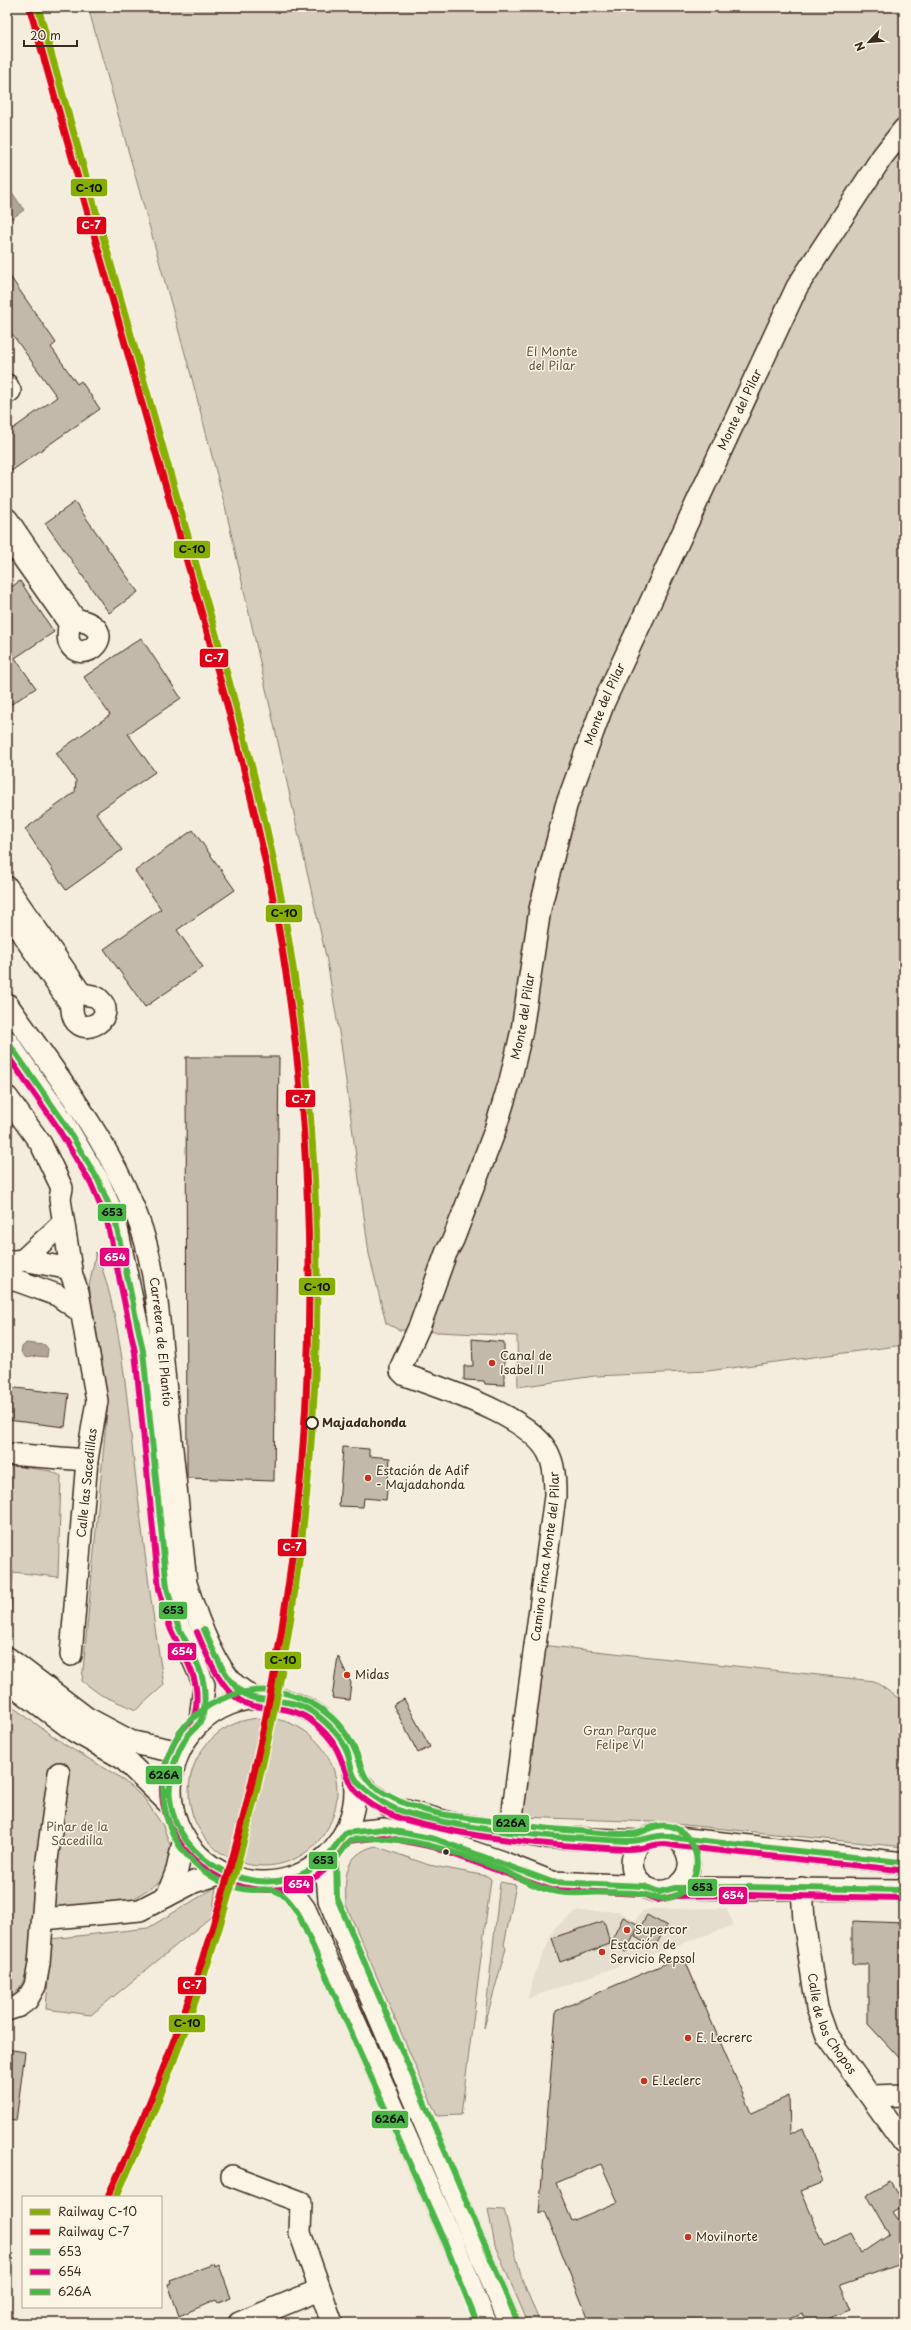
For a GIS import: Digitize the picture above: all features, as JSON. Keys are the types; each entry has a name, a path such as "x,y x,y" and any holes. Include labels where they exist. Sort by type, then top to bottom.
{"highway":[{"path":"7,1658 86,1718 131,1742 178,1752"},
{"path":"7,1680 75,1731 123,1758 172,1806"}],"street":[{"name":"Monte del Pilar","path":"420,1325 446,1253 453,1240 497,1126 522,1030 543,894 566,806 604,702 797,287 882,157 904,129"},
{"path":"7,385 10,390 7,393"},
{"path":"7,519 75,619 90,622 97,629 99,639 94,647 90,650 81,652 72,646 68,637 68,623 7,536"},
{"path":"7,887 80,992 84,995 95,996 102,1003 104,1012 100,1022 92,1027 81,1026 77,1022 74,1018 72,1006 7,912"},
{"name":"Carretera de El Plantío","path":"7,1004 49,1062 117,1170 138,1217 152,1270 186,1583 194,1608 220,1666 235,1684 252,1698"},
{"path":"7,1028 37,1058 49,1062"},
{"name":"Carretera de El Plantío","path":"7,1041 63,1121 98,1180 115,1219 143,1351 167,1588 175,1618 204,1685 200,1721"},
{"name":"Calle las Sacedillas","path":"7,1097 41,1144 62,1188 60,1199 63,1223 97,1400 87,1460 72,1655"},
{"path":"7,1121 29,1152 51,1193 60,1199"},
{"path":"15,1261 63,1223"},
{"path":"15,1261 72,1272"},
{"path":"44,1290 72,1272"},
{"path":"7,1277 21,1284 44,1290 70,1303 81,1312"},
{"name":"Camino Finca Monte del Pilar","path":"420,1325 401,1367 401,1371 405,1375 485,1406 531,1433 542,1444 550,1456 554,1475 555,1496 510,1832"},
{"path":"7,1454 87,1460"},
{"path":"252,1698 281,1699 308,1709 331,1726 347,1750 355,1778 355,1806 345,1834 328,1856 305,1873 278,1882 249,1882 222,1873 200,1858 184,1838 172,1806 171,1778 178,1752 188,1735 200,1721 224,1705 252,1698"},
{"path":"7,2010 20,2006 27,2000 35,1986 43,1919 47,1860 59,1773"},
{"path":"355,1778 370,1793 396,1808 458,1824 541,1836 641,1841 658,1833 677,1838 904,1863"},
{"path":"345,1834 384,1829 442,1841 552,1882 644,1886 659,1892 675,1888 904,1890"},
{"path":"167,1896 178,1870 184,1838"},
{"path":"675,1888 685,1878 690,1864 689,1854 684,1845 677,1838"},
{"path":"641,1841 632,1856 632,1864 638,1880 644,1886"},
{"path":"328,1856 327,1875 329,1900 510,2323"},
{"path":"43,1919 140,1910 194,1882 222,1873"},
{"path":"278,1882 294,1894 305,1909 452,2240 486,2323"},
{"name":"Calle de los Chopos","path":"802,1888 804,1921 817,2008 827,2036 857,2079 872,2096 904,2143"},
{"path":"872,2096 904,2095"},
{"path":"232,2176 301,2202 300,2233 332,2323"},
{"path":"239,2323 319,2290"}],"shaded area":[{"path":"7,185 24,210 8,221 7,220"},
{"path":"26,1343 45,1345 48,1349 47,1357 36,1356 26,1358 21,1352 22,1347"},
{"name":"Estación de Servicio Repsol","path":"726,1908 734,1925 527,1999 536,1971 555,1927 578,1911 618,1911 635,1921 642,1911 651,1909"}],"green space":[{"name":"El Monte del Pilar","path":"88,7 904,7 904,1345 708,1371 595,1376 518,1387 517,1336 399,1330 386,1323 369,1254 341,1044 327,961 225,506 191,375"},
{"path":"96,1252 111,1300 121,1352 147,1570 164,1685 136,1710 101,1695 82,1681 108,1401 89,1286"},
{"path":"7,1465 51,1471 61,1476 58,1577 13,1572 10,1629 7,1627"},
{"name":"Gran Parque Felipe VI","path":"540,1645 874,1681 904,1702 904,1847 655,1822 522,1817"},
{"name":"Pinar de la Sacedilla","path":"7,1703 67,1746 118,1776 144,1798 163,1826 172,1850 168,1866 160,1882 131,1900 37,1910 30,1960 26,1973 15,1994 7,1999"},
{"path":"270,1718 285,1721 298,1726 316,1739 329,1757 332,1764 336,1777 336,1807 332,1820 329,1827 316,1845 298,1858 291,1861 278,1865 256,1866 241,1863 228,1858 210,1845 197,1827 194,1820 190,1807 189,1785 192,1770 197,1757 210,1739 228,1726 235,1723 248,1719"},
{"path":"375,1846 429,1865 487,1876 491,1879 461,2115 437,2116 346,1905 346,1876 351,1861 365,1850"},
{"path":"500,1882 516,1885 504,1945 506,1948 484,2028"},
{"path":"216,1887 212,1916 91,2015 46,2009 51,1939 148,1928"},
{"path":"488,2209 504,2210 522,2279 540,2323 528,2323 495,2246"}],"building":[{"path":"7,272 56,343 51,347 77,384 81,381 100,409 7,474 7,433 57,397 7,327"},
{"path":"75,502 138,592 109,613 45,523"},
{"path":"20,581 54,632 15,658 36,688 7,707 7,590"},
{"path":"141,638 181,698 128,734 155,772 96,813 122,850 66,890 25,829 75,792 76,781 56,753 110,715 84,677"},
{"path":"193,830 235,890 177,930 203,967 145,1007 104,949 161,909 135,871"},
{"path":"186,1057 279,1057 274,1481 187,1478"},
{"name":"Canal de Isabel II","path":"472,1339 504,1342 504,1385 485,1384 484,1381 464,1380 464,1366 473,1366"},
{"path":"7,1387 69,1394 65,1427 7,1420"},
{"name":"Estación de Adif - Majadahonda","path":"343,1447 369,1449 369,1456 390,1458 386,1500 364,1498 363,1507 339,1506"},
{"path":"338,1656 351,1683 349,1700 332,1698"},
{"path":"404,1699 430,1747 418,1753 393,1705"},
{"path":"647,1915 667,1926 654,1948 635,1937"},
{"name":"Supercor","path":"623,1917 639,1925 626,1952 610,1944"},
{"path":"604,1921 610,1944 560,1962 552,1938"},
{"path":"852,1921 904,1923 904,2063 868,2024 868,1964 852,1964"},
{"path":"683,1956 751,2113 789,2096 790,2134 803,2128 823,2182 801,2191 825,2246 850,2233 861,2253 889,2234 867,2195 890,2182 904,2205 893,2212 902,2225 904,2224 904,2263 840,2285 851,2310 815,2323 805,2323 802,2313 778,2323 590,2323 545,2211 539,2214 556,2011","holes":["601,2164 618,2202 572,2221 556,2183"]},
{"path":"7,2049 25,2052 16,2121 7,2120"},
{"path":"214,2264 215,2267 219,2265 231,2298 218,2303 216,2300 179,2316 168,2284 171,2283 170,2280"}],"rail line":[{"name":"C-10","path":"38,7 226,672 255,782 280,892 290,948 305,1056 314,1165 317,1274 315,1382 307,1491 294,1599 275,1706 251,1813 209,1960 176,2056 157,2104 116,2196"},
{"name":"C-7","path":"30,9 218,672 260,837 282,948 301,1105 309,1264 305,1424 288,1584 261,1742 222,1897 171,2048 109,2194"}],"transit line":[{"name":"653","path":"7,1041 63,1121 98,1180 115,1219 143,1351 167,1588 178,1626 197,1663 204,1687 202,1718 186,1738 173,1767 170,1783 170,1799 176,1822 187,1842 203,1858 222,1870 243,1878 266,1881 288,1879 310,1870 320,1863 345,1833 384,1829 435,1839 552,1882 644,1886 659,1892 675,1888 748,1887 904,1890"},
{"name":"654","path":"7,1055 56,1125 91,1184 107,1221 135,1352 159,1589 171,1630 192,1673 197,1699 193,1718 179,1734 165,1767 162,1785 163,1803 171,1827 184,1848 201,1866 222,1879 245,1887 269,1890 293,1887 317,1876 326,1869 349,1841 384,1837 433,1847 551,1890 642,1894 658,1900 676,1896 748,1895 904,1898"},
{"name":"653","path":"204,1629 223,1669 237,1688 254,1698 291,1703 306,1708 314,1713 330,1726 339,1736 348,1754 354,1775 361,1786 384,1803 406,1813 444,1822 490,1830 536,1835 627,1841 658,1836 670,1836 677,1838 900,1862"},
{"name":"654","path":"197,1632 218,1676 234,1696 244,1703 254,1706 289,1710 309,1719 332,1741 349,1781 357,1793 382,1811 399,1818 466,1833 534,1843 626,1849 668,1844 899,1870"},
{"name":"626A","path":"477,2323 445,2243 298,1913 286,1898 276,1891 267,1889 241,1889 231,1886 211,1876 193,1862 179,1845 168,1822 163,1798 164,1773 175,1740 187,1723 195,1716 212,1704 230,1696 248,1692 266,1691 284,1693 300,1698 316,1706 331,1717 343,1730 353,1746 366,1779 377,1789 387,1795 416,1808 446,1815 551,1829 634,1834 658,1826 667,1826 682,1832 693,1845 697,1862 695,1875 688,1887 681,1893 668,1898 657,1898 630,1892 571,1893 548,1890 465,1856 408,1841 369,1838 350,1840 336,1859 337,1898 517,2320"}],"place":[{"name":"Canal de Isabel II","path":"492,1363"},
{"name":"Majadahonda","path":"312,1423"},
{"name":"Estación de Adif - Majadahonda","path":"368,1478"},
{"name":"Midas","path":"347,1675"},
{"name":"Supercor","path":"627,1930"},
{"name":"Estación de Servicio Repsol","path":"602,1952"},
{"name":"E. Lecrerc","path":"688,2038"},
{"name":"E.Leclerc","path":"644,2081"},
{"name":"Movilnorte","path":"688,2237"}]}
